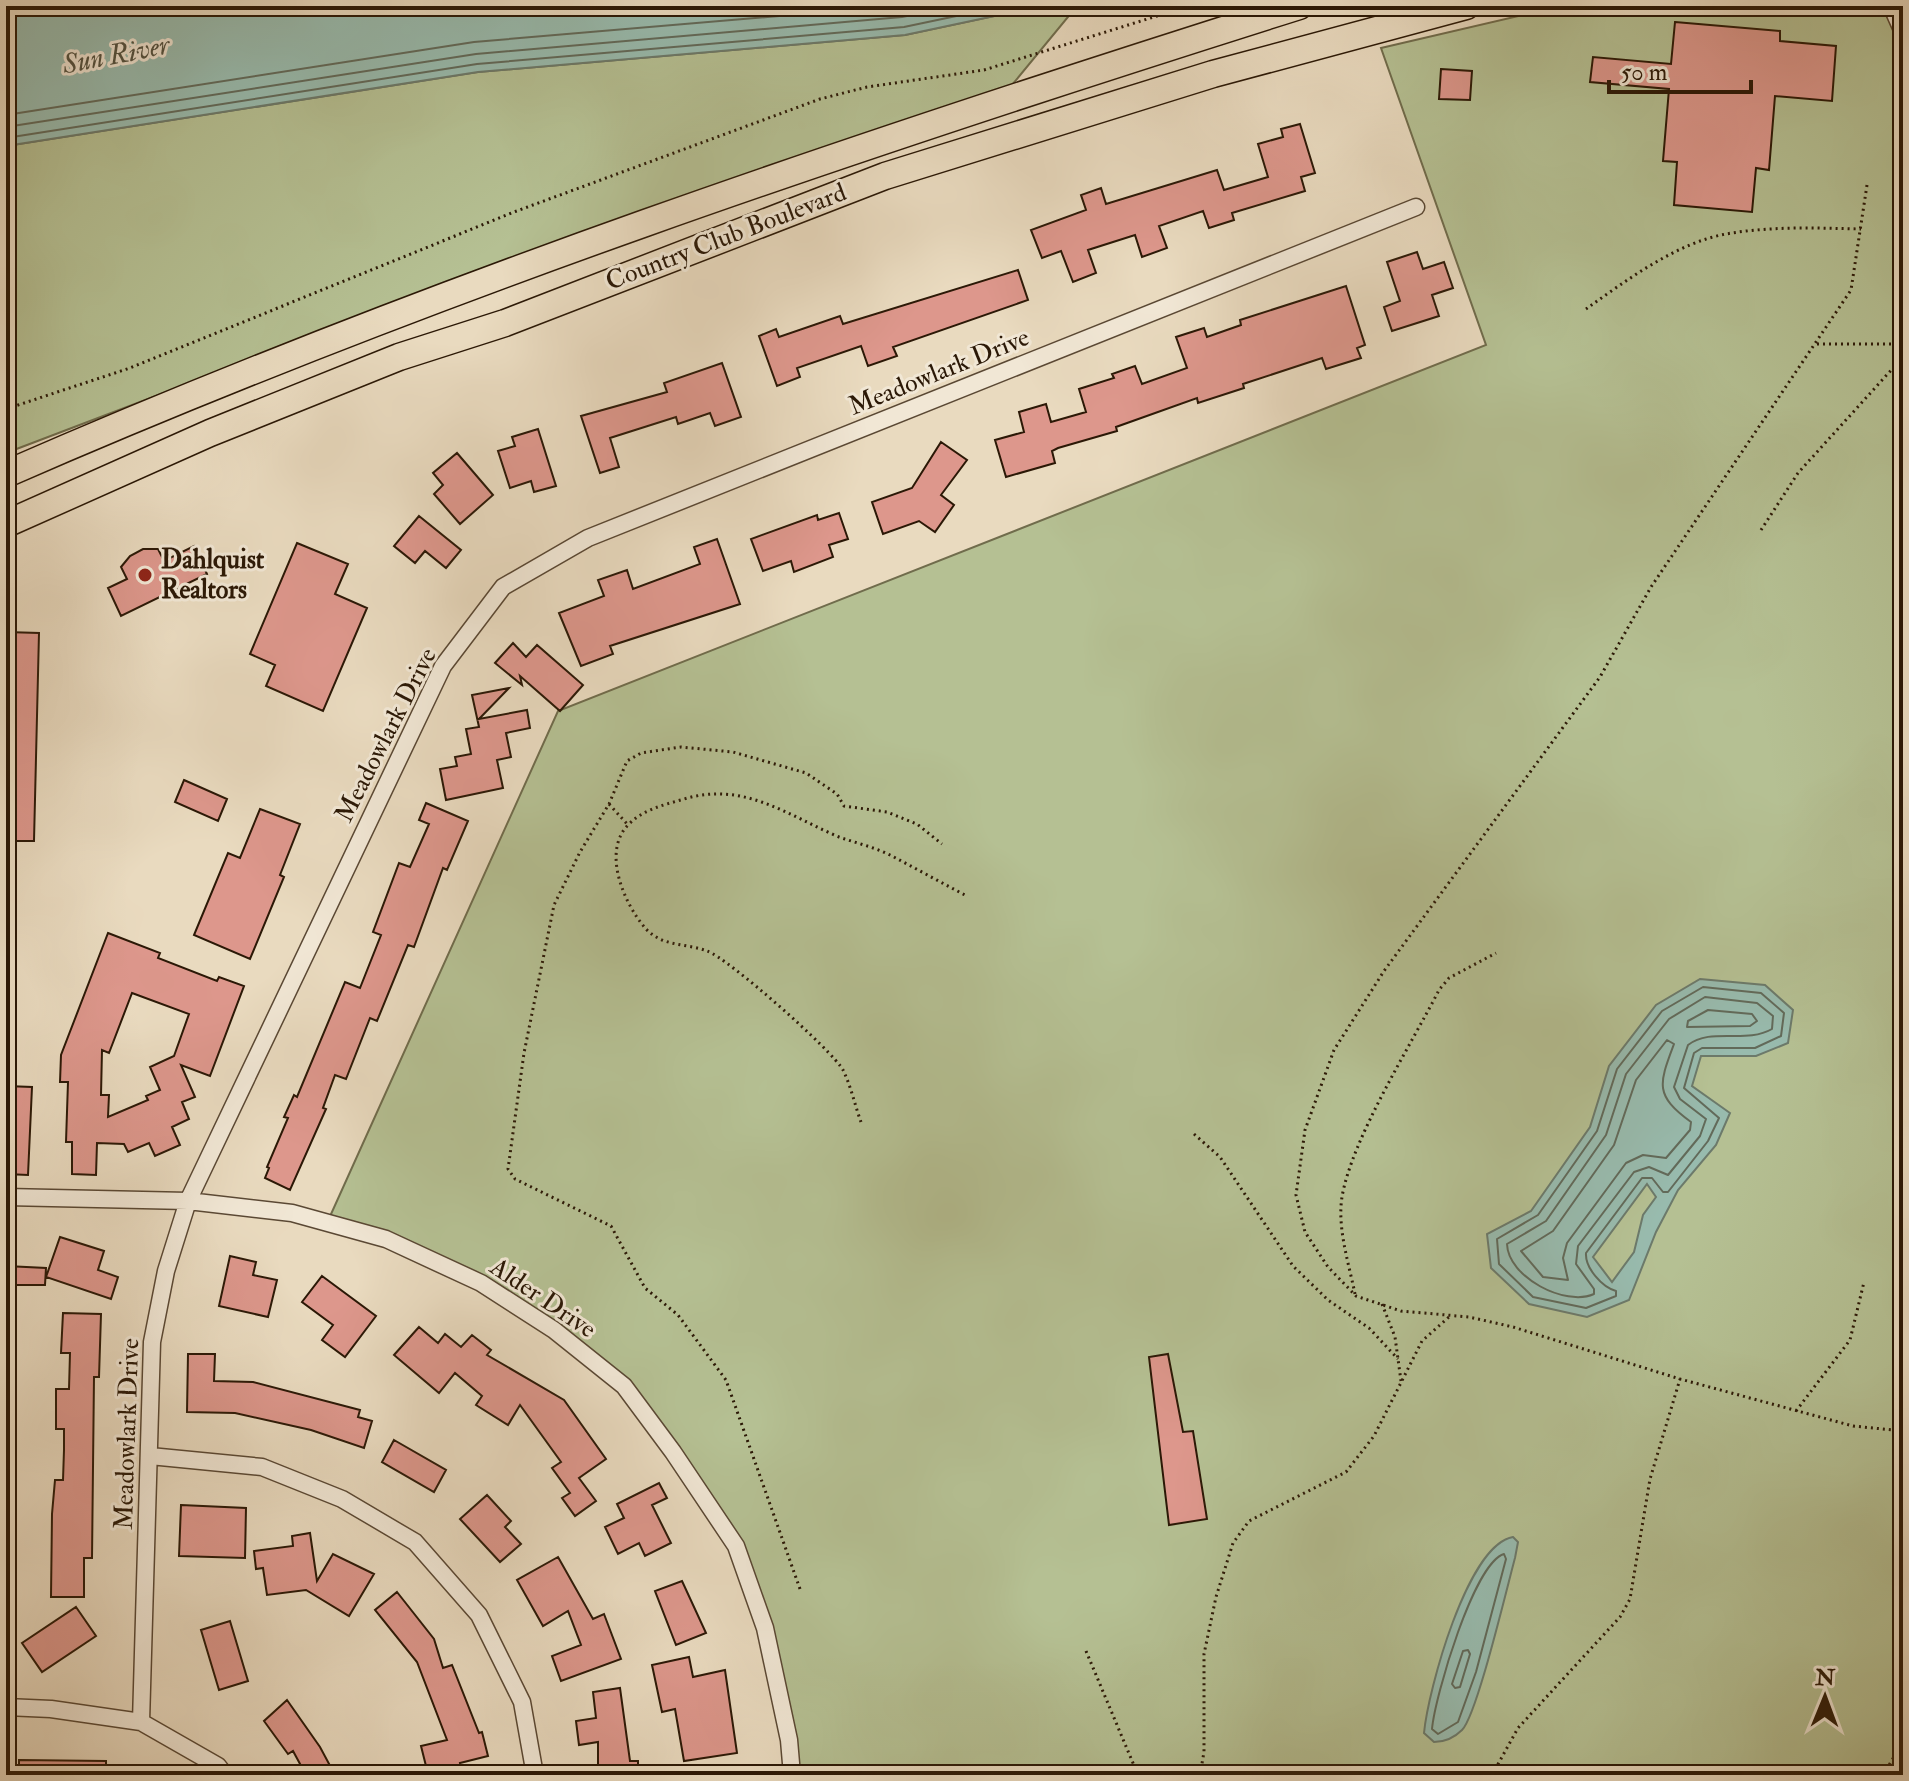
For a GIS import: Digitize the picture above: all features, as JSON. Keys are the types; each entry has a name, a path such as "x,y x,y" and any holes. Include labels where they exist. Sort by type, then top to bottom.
{"highway":[{"name":"Country Club Boulevard","path":"6,474 193,392 571,247 1002,100 1299,6"},
{"name":"Country Club Boulevard","path":"6,524 210,433 385,362 505,323 885,176 1213,74 1466,6"}],"street":[{"name":"Meadowlark Drive","path":"141,1722 152,1342 166,1271 188,1201 443,666 503,587 588,538 1416,207"},
{"name":"Alder Drive","path":"6,1197 188,1201 292,1213 386,1239 481,1283 554,1330 624,1386 736,1546 765,1628 789,1740 792,1775"},
{"path":"150,1456 262,1467 342,1499 415,1542 479,1615 522,1702 535,1775"},
{"path":"6,1707 51,1709 141,1722 218,1766 225,1775"}],"lane":[{"path":"1887,6 1903,42"}],"path":[{"path":"6,409 130,368 514,212 820,99 867,87 984,70 1189,6"},
{"path":"1867,185 1851,290 1651,587 1600,677 1384,971 1334,1050 1305,1130 1296,1195 1305,1232 1328,1267 1355,1294 1401,1311 1513,1327 1680,1379 1853,1426 1903,1431"},
{"path":"1586,309 1672,254 1723,234 1782,228 1861,229"},
{"path":"1817,344 1903,344"},
{"path":"1761,530 1798,473 1903,357"},
{"path":"800,1589 726,1380 678,1315 645,1288 611,1226 515,1179 508,1169 524,1053 554,905 580,852 609,804 627,761 641,753 681,747 733,752 806,773 837,794 844,806 887,812 917,824 942,844"},
{"path":"861,1122 843,1069 732,964 706,950 676,947 647,930 628,902 618,876 617,847 628,825 650,809 696,795 731,795 778,806 838,836 888,854 965,895"},
{"path":"609,804 628,825"},
{"path":"1355,1294 1343,1238 1342,1197 1359,1145 1439,990 1449,978 1496,953"},
{"path":"1194,1134 1220,1157 1293,1266 1328,1300 1369,1328 1398,1359"},
{"path":"1796,1411 1850,1340 1864,1282"},
{"path":"1381,1304 1395,1337 1401,1381"},
{"path":"1200,1775 1204,1752 1204,1654 1216,1597 1233,1543 1249,1521 1346,1472 1374,1436 1422,1341 1450,1316"},
{"path":"1492,1775 1518,1728 1620,1617 1630,1599 1650,1479 1680,1379"},
{"path":"1086,1651 1138,1775"},
{"path":"1883,1775 1903,1742"}],"shaded area":[{"path":"1042,6 1077,6 1012,85 550,246 6,453 6,146 478,72 905,35"},
{"path":"1561,6 1903,6 1903,1775 792,1775 789,1740 736,1546 624,1386 481,1283 327,1223 558,711 1486,345 1381,48"}],"water":[{"name":"Sun River","path":"6,6 1042,6 905,35 478,72 6,146"},
{"path":"1700,979 1765,985 1793,1010 1788,1043 1756,1056 1701,1056 1692,1086 1730,1113 1716,1145 1678,1190 1656,1232 1629,1300 1587,1317 1529,1304 1491,1268 1487,1234 1531,1211 1590,1127 1609,1066 1656,1005","holes":["1647,1184 1656,1197 1643,1215 1634,1252 1612,1282 1593,1257"]},
{"path":"1513,1537 1518,1542 1515,1558 1475,1701 1462,1730 1449,1739 1434,1742 1424,1733 1427,1713 1453,1622 1480,1565 1496,1546"}],"building":[{"path":"1675,22 1780,31 1780,41 1836,46 1832,101 1775,96 1769,170 1756,168 1752,212 1674,205 1677,162 1663,161 1669,89 1590,82 1593,57 1671,64"},
{"path":"1441,69 1472,71 1470,100 1439,99"},
{"path":"1300,124 1315,173 1301,177 1305,191 1232,213 1234,220 1209,228 1203,211 1159,226 1167,248 1142,257 1135,235 1088,250 1096,273 1073,282 1061,251 1042,258 1031,230 1086,210 1081,195 1101,188 1106,204 1217,170 1224,190 1268,177 1258,144 1283,137 1281,129"},
{"path":"1417,252 1423,269 1444,262 1453,288 1432,295 1439,316 1392,331 1384,307 1400,301 1387,262"},
{"path":"1018,270 1028,300 893,347 897,356 868,366 861,346 797,368 800,377 777,386 759,336 776,329 779,337 840,316 843,324"},
{"path":"1346,286 1365,345 1357,348 1361,358 1326,369 1322,358 1243,384 1244,388 1198,403 1197,398 1116,427 1117,431 1058,448 1052,451 1055,463 1006,477 995,440 1024,432 1019,412 1046,404 1051,422 1086,412 1079,389 1114,378 1112,374 1135,366 1142,384 1187,368 1176,337 1204,328 1207,337 1241,325 1240,320"},
{"path":"722,363 741,417 715,426 710,413 678,424 676,417 610,438 619,467 600,473 581,416 667,392 664,383"},
{"path":"538,429 556,486 534,492 531,481 510,488 498,451 515,446 512,437"},
{"path":"941,442 967,460 941,495 954,505 935,532 919,521 883,534 872,502 912,488"},
{"path":"457,453 493,495 460,524 434,494 443,485 433,473"},
{"path":"839,513 848,539 829,545 833,557 794,572 791,561 763,571 751,539 817,515 818,520"},
{"path":"419,516 461,550 446,568 425,551 415,563 394,546"},
{"path":"717,539 740,604 610,646 613,654 581,666 559,613 604,596 598,580 627,570 633,589 700,564 694,547"},
{"path":"297,543 348,564 335,594 367,608 323,711 266,686 275,665 250,654"},
{"path":"194,546 207,574 121,616 108,588 127,579 121,567 130,556 143,549 158,549 164,561"},
{"path":"6,632 39,633 34,841 6,841"},
{"path":"513,643 526,657 537,645 583,685 560,711 520,676 522,685 495,663"},
{"path":"509,688 479,719 527,710 530,728 506,733 511,757 497,760 503,788 446,800 440,769 457,766 455,757 471,754 466,729 479,727 472,695"},
{"path":"184,780 227,799 218,821 175,802"},
{"path":"426,803 468,821 447,870 443,868 414,947 408,945 377,1021 370,1018 346,1079 335,1075 323,1108 326,1109 290,1190 265,1178 288,1118 284,1117 294,1095 297,1097 345,982 360,988 381,935 373,932 399,863 410,867 429,824 419,820"},
{"path":"260,809 300,824 280,875 284,877 250,959 194,935 228,853 240,858"},
{"path":"108,933 160,953 158,958 217,981 219,977 244,986 210,1076 181,1065 195,1097 182,1102 189,1119 172,1127 180,1145 155,1156 149,1143 128,1152 124,1144 97,1143 96,1175 72,1174 72,1142 66,1142 68,1082 60,1082 61,1055","holes":["132,993 189,1014 174,1056 150,1067 160,1090 146,1096 148,1100 108,1117 109,1095 101,1095 102,1050 109,1053"]},
{"path":"6,1086 32,1087 28,1175 6,1174"},
{"path":"60,1237 104,1251 98,1270 118,1277 111,1299 46,1277"},
{"path":"230,1256 256,1262 253,1275 277,1280 268,1317 219,1306"},
{"path":"6,1266 46,1268 45,1285 6,1285"},
{"path":"322,1276 376,1316 345,1357 322,1340 333,1325 302,1302"},
{"path":"63,1313 101,1314 99,1377 94,1377 92,1558 84,1558 84,1597 51,1597 55,1480 63,1480 64,1450 64,1429 56,1429 56,1389 69,1389 70,1353 61,1353"},
{"path":"419,1327 438,1343 445,1334 461,1347 472,1335 491,1350 487,1355 564,1400 606,1459 579,1478 596,1501 575,1516 562,1498 570,1493 552,1468 561,1462 520,1405 508,1425 476,1405 482,1396 455,1373 439,1393 394,1355"},
{"path":"188,1354 215,1354 214,1381 253,1382 360,1410 358,1417 372,1421 364,1448 311,1430 235,1413 187,1412"},
{"path":"1168,1354 1183,1432 1193,1431 1207,1519 1169,1525 1149,1357"},
{"path":"394,1440 446,1470 434,1492 382,1462"},
{"path":"659,1483 667,1498 652,1505 671,1543 645,1556 639,1543 618,1554 605,1527 624,1518 617,1504"},
{"path":"487,1495 511,1521 505,1527 521,1544 500,1562 460,1519"},
{"path":"181,1505 246,1508 245,1558 179,1556"},
{"path":"310,1533 317,1581 333,1554 374,1574 349,1616 306,1590 267,1595 263,1568 256,1569 254,1551 293,1546 292,1536"},
{"path":"558,1557 593,1619 604,1614 621,1659 561,1681 552,1656 581,1645 568,1611 543,1626 517,1580"},
{"path":"682,1581 706,1633 676,1645 655,1591"},
{"path":"397,1592 434,1639 443,1668 452,1665 479,1733 482,1732 488,1756 460,1763 463,1775 436,1775 434,1768 427,1770 421,1746 447,1740 417,1662 375,1610"},
{"path":"76,1607 96,1636 42,1672 22,1643"},
{"path":"230,1621 248,1681 219,1690 201,1630"},
{"path":"689,1657 693,1677 725,1670 737,1753 684,1761 675,1709 662,1712 652,1665"},
{"path":"620,1688 630,1761 638,1761 638,1775 598,1775 598,1742 579,1745 576,1721 596,1718 593,1692"},
{"path":"287,1700 320,1747 335,1775 306,1775 293,1751 288,1754 264,1721"},
{"path":"19,1760 106,1761 106,1775 19,1775"}],"place":[{"name":"Dahlquist Realtors","path":"145,575"}]}
